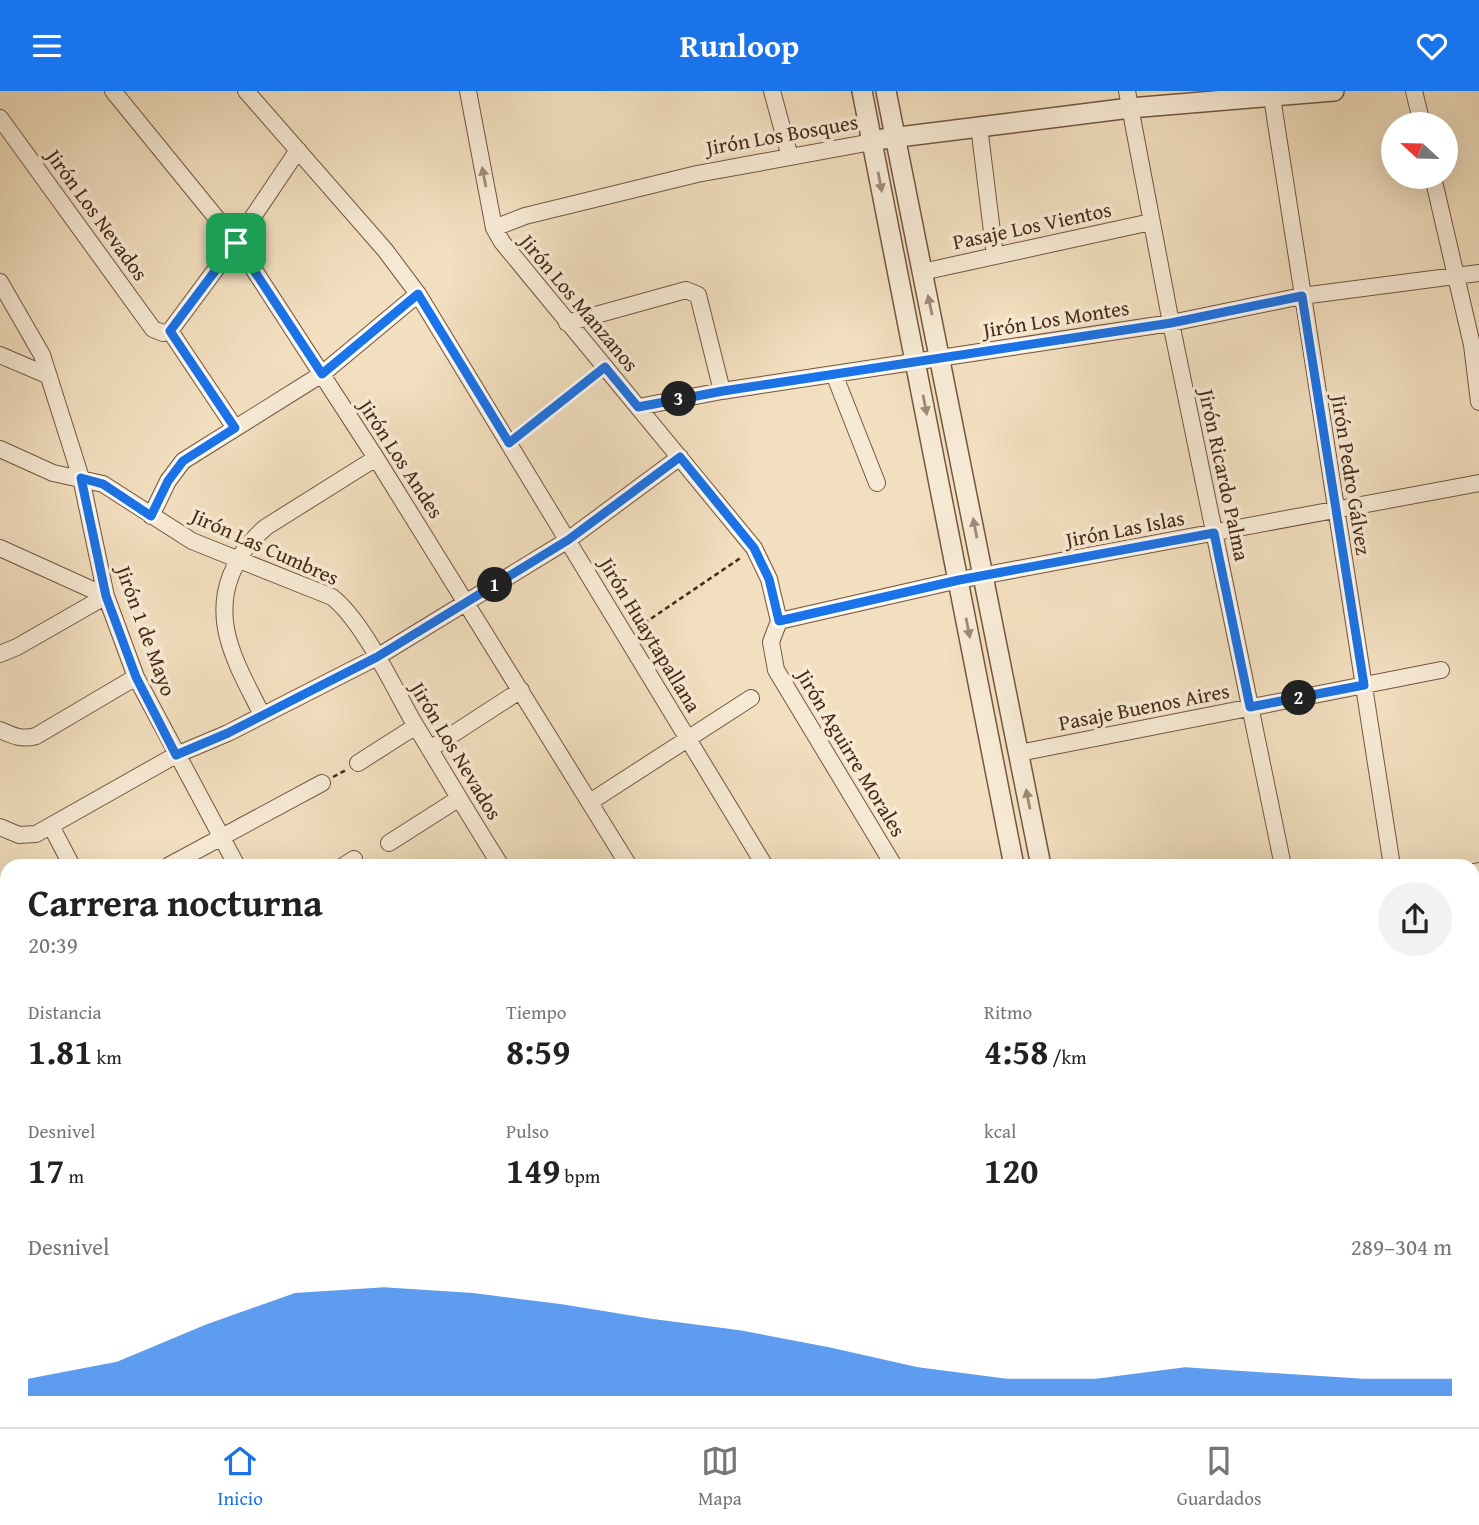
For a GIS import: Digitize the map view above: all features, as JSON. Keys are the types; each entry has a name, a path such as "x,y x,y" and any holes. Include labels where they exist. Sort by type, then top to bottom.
{"street":[{"name":"Jirón Los Andes","path":"113,91 236,243 467,602 625,859"},
{"name":"Jirón Huaytapallana","path":"246,91 386,250 418,294 761,859"},
{"name":"Jirón Los Manzanos","path":"467,91 498,235 567,323 754,548 769,579 779,621"},
{"path":"772,91 790,157"},
{"path":"862,91 1013,859"},
{"path":"886,91 1040,859"},
{"name":"Jirón Los Bosques","path":"498,235 525,216 697,174 895,137 979,126 1128,99 1334,91"},
{"path":"1414,91 1419,112"},
{"name":"Jirón Pedro Gálvez","path":"1272,94 1391,859"},
{"name":"Jirón Ricardo Palma","path":"1128,99 1171,323 1282,859"},
{"name":"Jirón Los Nevados","path":"0,117 153,329 167,332 235,428"},
{"path":"979,126 995,256"},
{"path":"167,332 236,243 298,150"},
{"path":"1436,189 1472,345 1479,402"},
{"name":"Pasaje Los Vientos","path":"922,272 1151,222"},
{"name":"Jirón Los Montes","path":"638,407 723,391 1171,323 1302,296 1479,273"},
{"name":"Jirón 1 de Mayo","path":"0,282 42,355 81,478 106,596 136,677 233,859"},
{"path":"567,323 686,290 693,291 698,295 723,391"},
{"path":"151,516 168,481 183,461 322,374 418,294"},
{"path":"0,355 49,376"},
{"path":"834,374 877,483"},
{"name":"Jirón Las Cumbres","path":"0,449 53,473 103,484 192,541 332,597 342,604 377,657"},
{"path":"0,827 29,836 176,755 377,657 568,540 680,457"},
{"path":"262,715 232,653 223,610 225,592 237,558 252,538 266,527 376,458"},
{"name":"Jirón Las Islas","path":"779,621 959,580 1479,483"},
{"path":"0,548 106,596"},
{"path":"0,654 106,596"},
{"name":"Jirón Aguirre Morales","path":"779,621 771,642 776,670 890,859"},
{"path":"0,639 17,647"},
{"name":"Jirón Los Nevados","path":"377,657 458,799 497,859"},
{"name":"Pasaje Buenos Aires","path":"1019,753 1441,670"},
{"path":"0,730 26,739 36,736 136,677"},
{"path":"430,749 521,690"},
{"path":"590,802 751,698"},
{"path":"358,763 416,726"},
{"path":"182,859 322,783"},
{"path":"389,843 458,799"},
{"path":"51,826 68,859"}],"path":[{"path":"509,443 605,367"},
{"path":"626,636 754,548"},
{"path":"322,783 358,763"}],"route":[{"path":"236,243 322,374 418,294 509,443 605,367 638,407 723,391 1171,323 1302,296 1364,685 1250,707 1214,533 959,580 779,621 769,579 754,548 680,457 568,540 377,657 228,733 176,755 136,677 106,596 81,478 103,484 151,516 168,481 183,461 235,428 170,331 236,243"}]}
